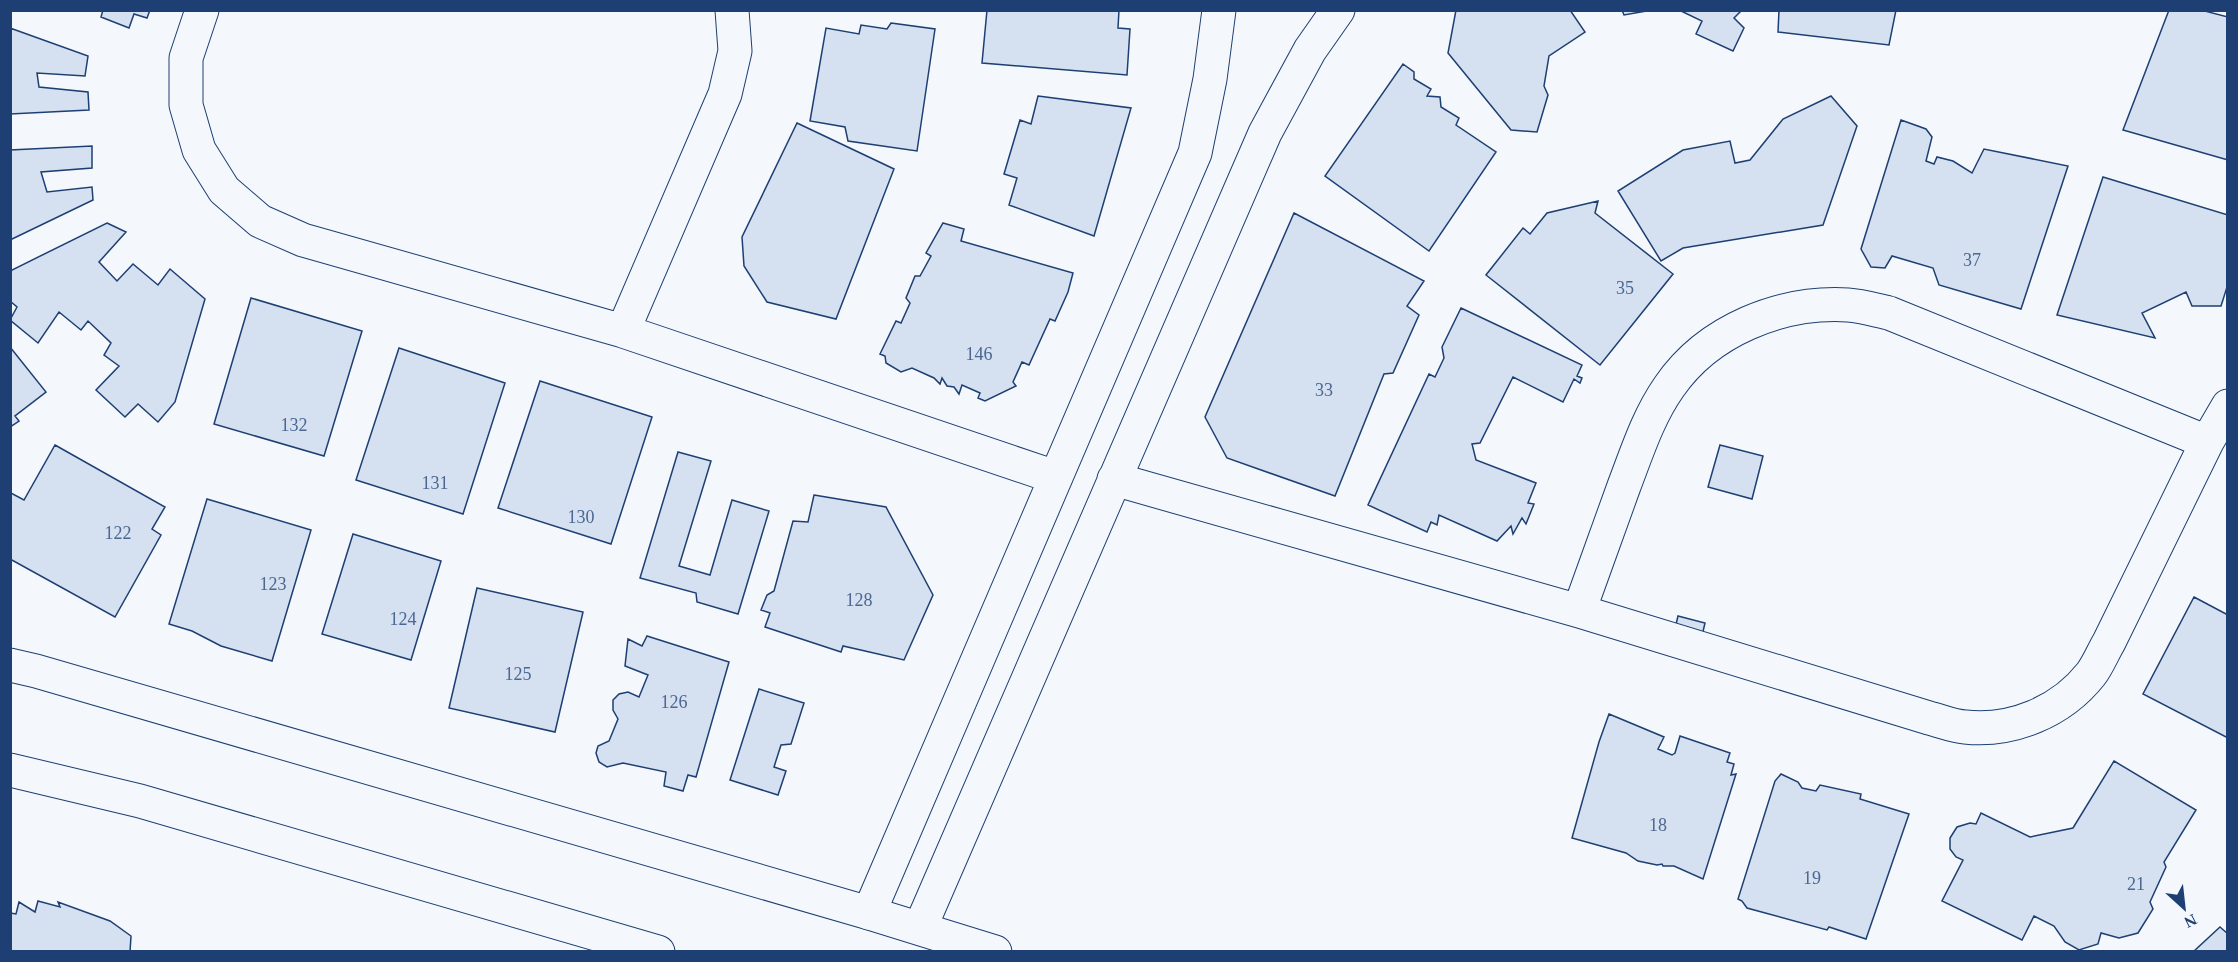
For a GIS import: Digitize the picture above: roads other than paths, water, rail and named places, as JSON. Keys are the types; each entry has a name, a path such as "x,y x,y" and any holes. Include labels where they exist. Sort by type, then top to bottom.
{"street":[{"path":"202,10 186,58 186,105 199,150 224,190 260,221 303,240 623,331 1055,477"},
{"path":"623,331 725,94 735,51 732,10"},
{"path":"869,913 1195,153 1210,79 1220,10"},
{"path":"920,928 1265,133 1310,50 1338,10"},
{"path":"1579,611 1649,419 1670,385 1698,355 1722,337 1768,314 1808,306 1849,305 1888,313 2207,442"},
{"path":"1114,479 1579,611 1929,718 1964,727 2000,727 2035,717 2066,699 2091,673 2109,642 2207,442 2228,406"},
{"path":"19,663 995,951"},
{"path":"10,770 140,801 658,951"}]}
